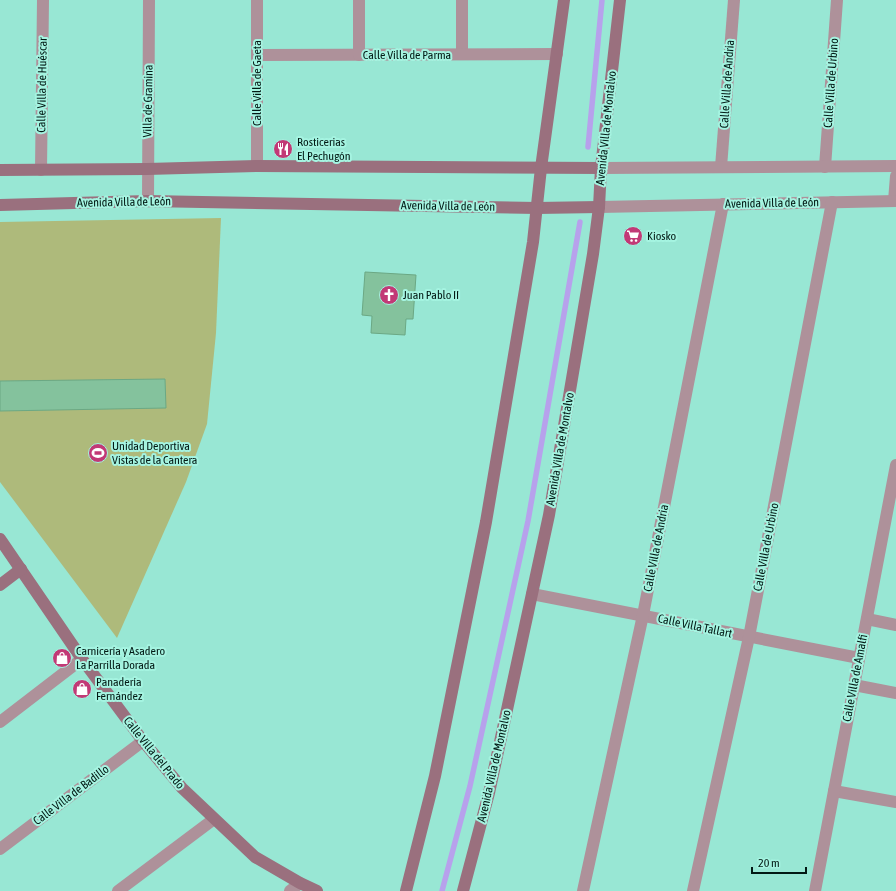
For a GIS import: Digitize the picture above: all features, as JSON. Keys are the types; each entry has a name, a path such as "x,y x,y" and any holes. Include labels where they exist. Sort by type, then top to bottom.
{"street":[{"name":"Calle Villa de Huéscar","path":"41,170 42,0"},
{"name":"Villa de Gramina","path":"148,202 149,0"},
{"name":"Calle Villa de Gaeta","path":"257,166 258,0"},
{"path":"359,0 359,55"},
{"path":"462,0 462,54"},
{"path":"406,891 434,776 486,522 533,242 541,168 564,0"},
{"name":"Avenida Villa de Montalvo","path":"463,891 489,793 549,515 593,254 620,0"},
{"name":"Calle Villa de Andria","path":"721,168 734,0"},
{"name":"Calle Villa de Urbino","path":"825,167 837,0"},
{"name":"Calle Villa de Parma","path":"258,55 557,54"},
{"path":"0,170 147,169 257,166 541,168 896,166"},
{"path":"895,201 896,176"},
{"name":"Avenida Villa de León","path":"0,204 148,202 537,208 895,201"},
{"name":"Calle Villa de Urbino","path":"693,891 749,637 832,202"},
{"name":"Calle Villa de Andria","path":"583,891 643,615 723,204"},
{"name":"Calle Villa de Amalfi","path":"815,891 859,658 891,516 896,465"},
{"name":"Calle Villa del Prado","path":"0,539 82,659 143,741 182,788 255,857 317,891"},
{"path":"0,585 21,569"},
{"name":"Calle Villa Tallart","path":"532,594 859,658"},
{"path":"867,619 896,625"},
{"path":"0,722 82,659"},
{"path":"854,685 896,693"},
{"name":"Calle Villa de Badillo","path":"0,849 143,741"},
{"path":"834,791 896,802"},
{"path":"118,891 214,819"},
{"path":"290,891 300,883"}],"green space":[{"name":"Unidad Deportiva Vistas de la Cantera","path":"221,218 216,333 207,424 186,482 117,638 0,482 0,222"}],"building":[{"name":"Juan Pablo II","path":"365,272 416,275 413,319 406,319 405,335 371,333 372,316 362,315"},
{"path":"165,379 166,408 0,411 0,381"}],"waterway":[{"path":"588,147 602,0"},
{"path":"442,891 470,786 528,521 580,222"}],"place":[{"name":"Rosticerias El Pechugón","path":"283,149"},
{"name":"Kiosko","path":"633,236"},
{"name":"Juan Pablo II","path":"389,295"},
{"name":"Unidad Deportiva Vistas de la Cantera","path":"98,453"},
{"name":"Carnicería y Asadero La Parrilla Dorada","path":"62,658"},
{"name":"Panadería Fernández","path":"82,689"}]}
